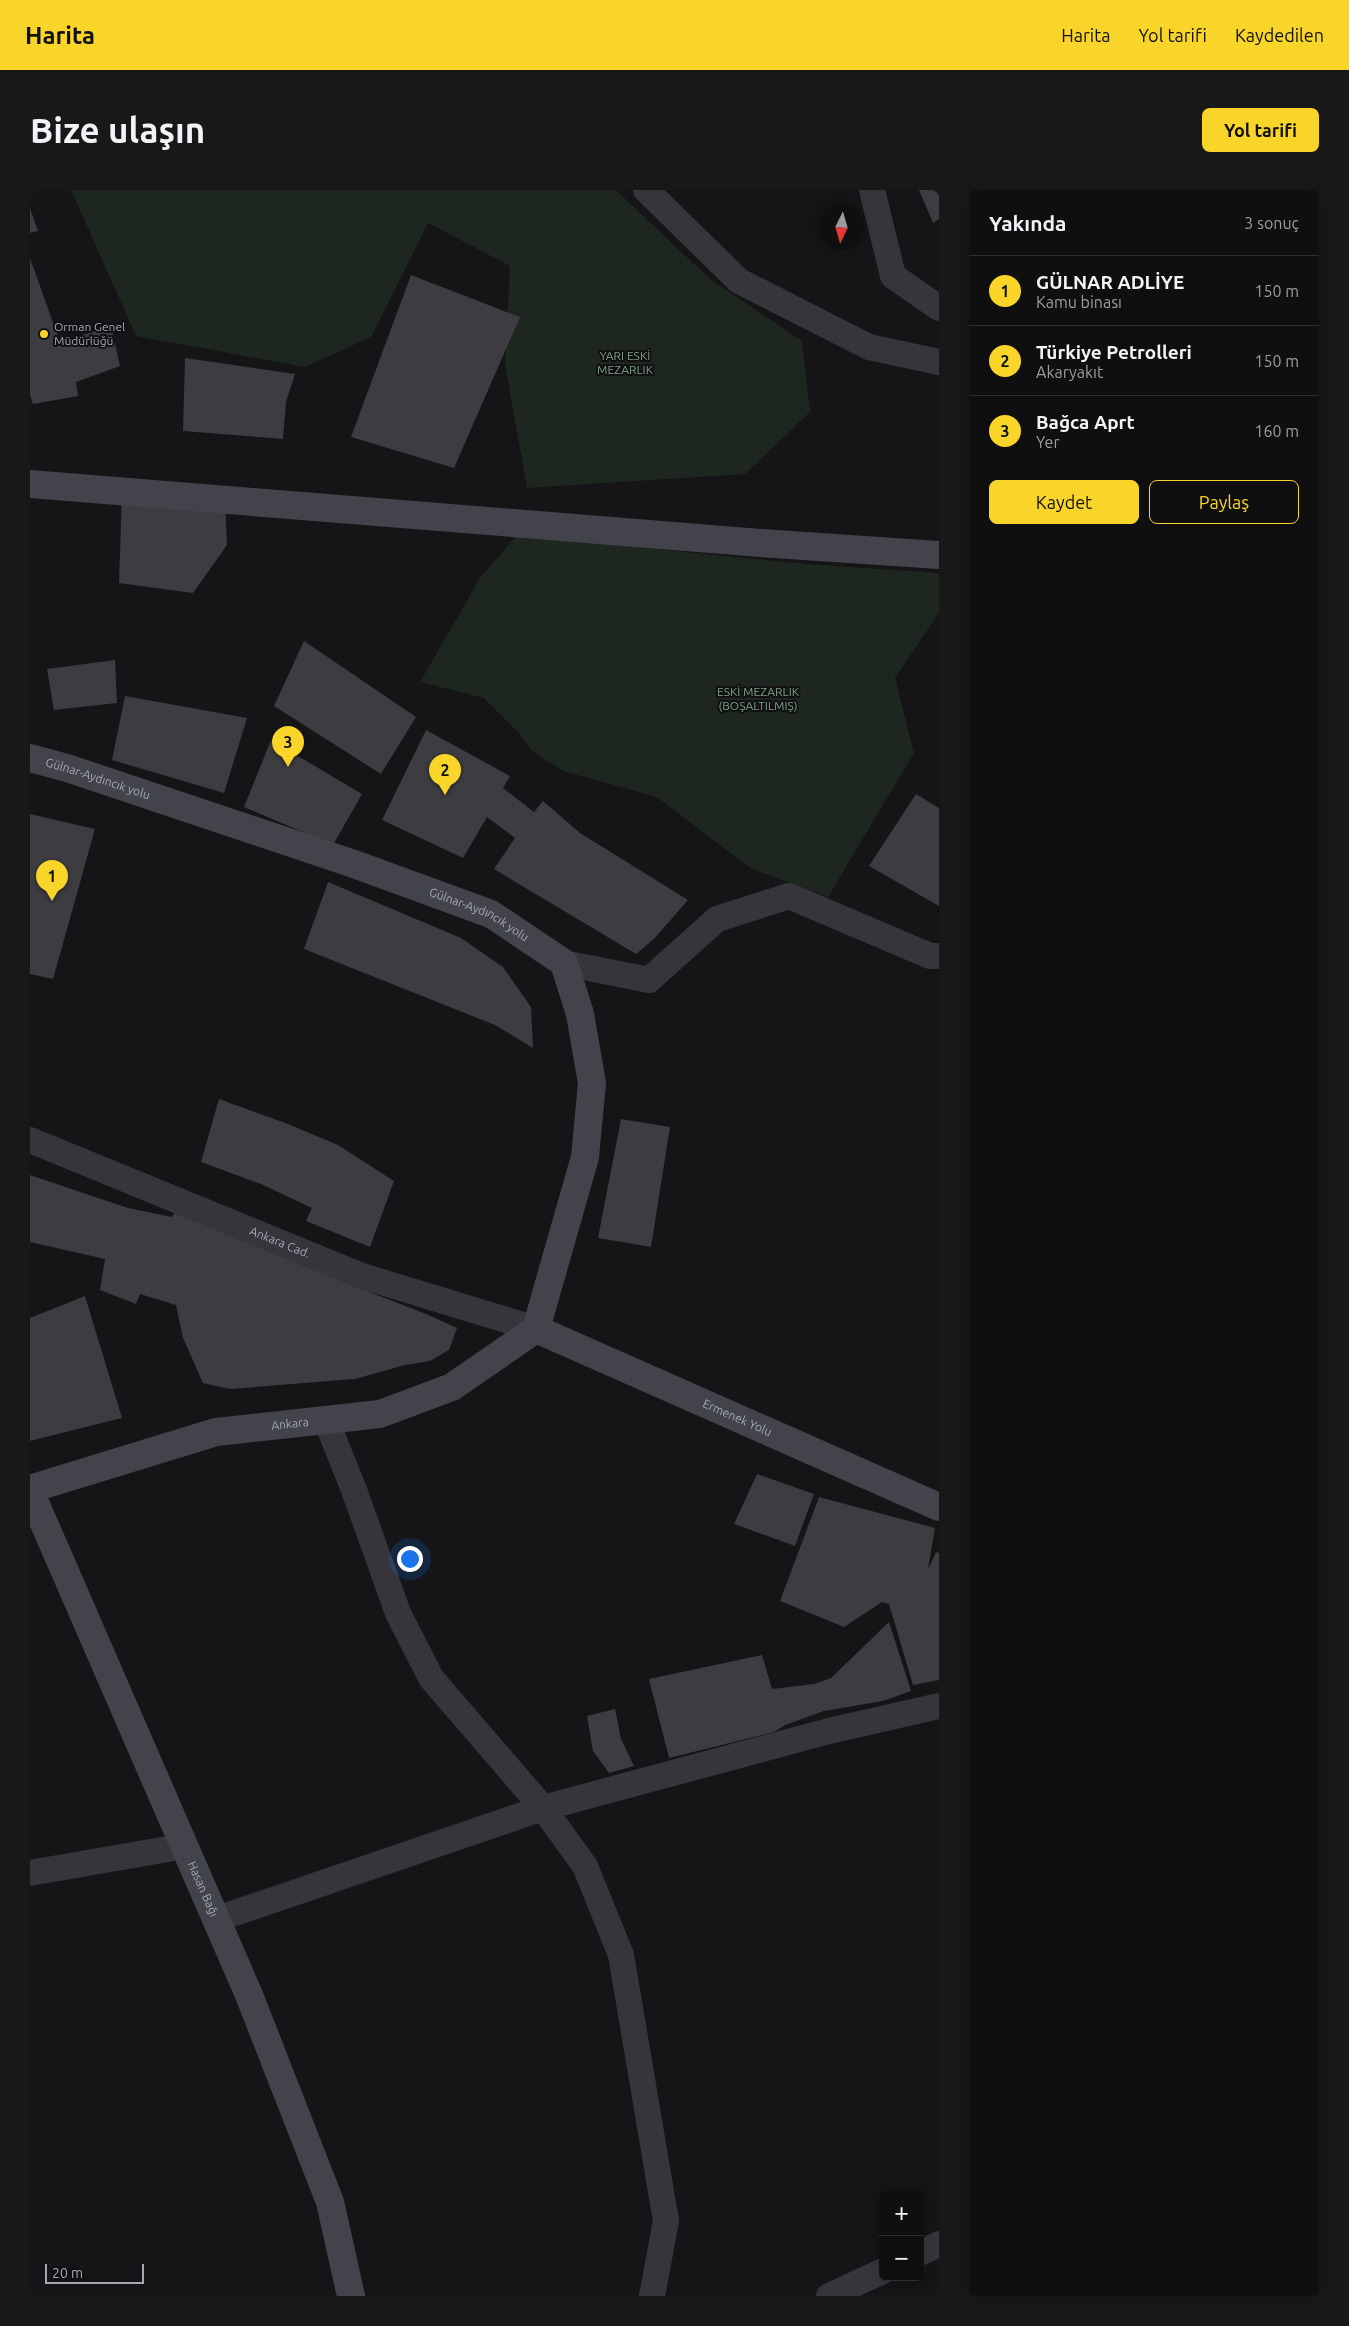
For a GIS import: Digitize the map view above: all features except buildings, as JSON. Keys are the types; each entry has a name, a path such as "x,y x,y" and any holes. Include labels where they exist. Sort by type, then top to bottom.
{"main road":[{"path":"30,484 939,555"},
{"name":"Gülnar-Aydıncık yolu","path":"30,758 67,768 345,861 490,914 564,963"},
{"path":"536,1330 585,1158 592,1083 580,1014 564,963"},
{"name":"Ankara","path":"30,1490 216,1432 380,1414 452,1387 536,1330"},
{"name":"Ermenek Yolu","path":"536,1330 939,1507"},
{"name":"Hasan Bağı","path":"30,1490 249,1995 330,2202 350,2296"}],"street":[{"path":"646,190 739,281 869,347 939,362"},
{"path":"872,190 893,276 939,308"},
{"path":"564,963 649,980 717,919 790,896 930,956 939,956"},
{"name":"Ankara Cad.","path":"30,1140 362,1276 536,1330"},
{"path":"326,1420 354,1490 398,1613 431,1678 543,1808 585,1866 621,1955 666,2221 652,2296"},
{"path":"217,1919 543,1808 829,1731 939,1706"},
{"path":"30,1873 185,1846"},
{"path":"924,2251 939,2244"},
{"path":"829,2296 879,2273"}],"green space":[{"name":"YARI ESKİ MEZARLIK","path":"71,190 616,190 710,279 802,341 810,412 745,474 527,488 505,365 510,266 428,223 371,337 305,367 136,336"},
{"name":"ESKİ MEZARLIK (BOŞALTILMIŞ)","path":"517,535 807,564 939,573 939,613 895,678 914,753 828,897 750,868 657,797 563,771 532,751 519,733 484,698 420,682 480,578"}],"place":[{"name":"Orman Genel Müdürlüğü","path":"44,334"},
{"name":"Bağca Aprt","path":"288,767"},
{"name":"Türkiye Petrolleri","path":"445,795"},
{"name":"GÜLNAR ADLİYE","path":"52,901"}]}
